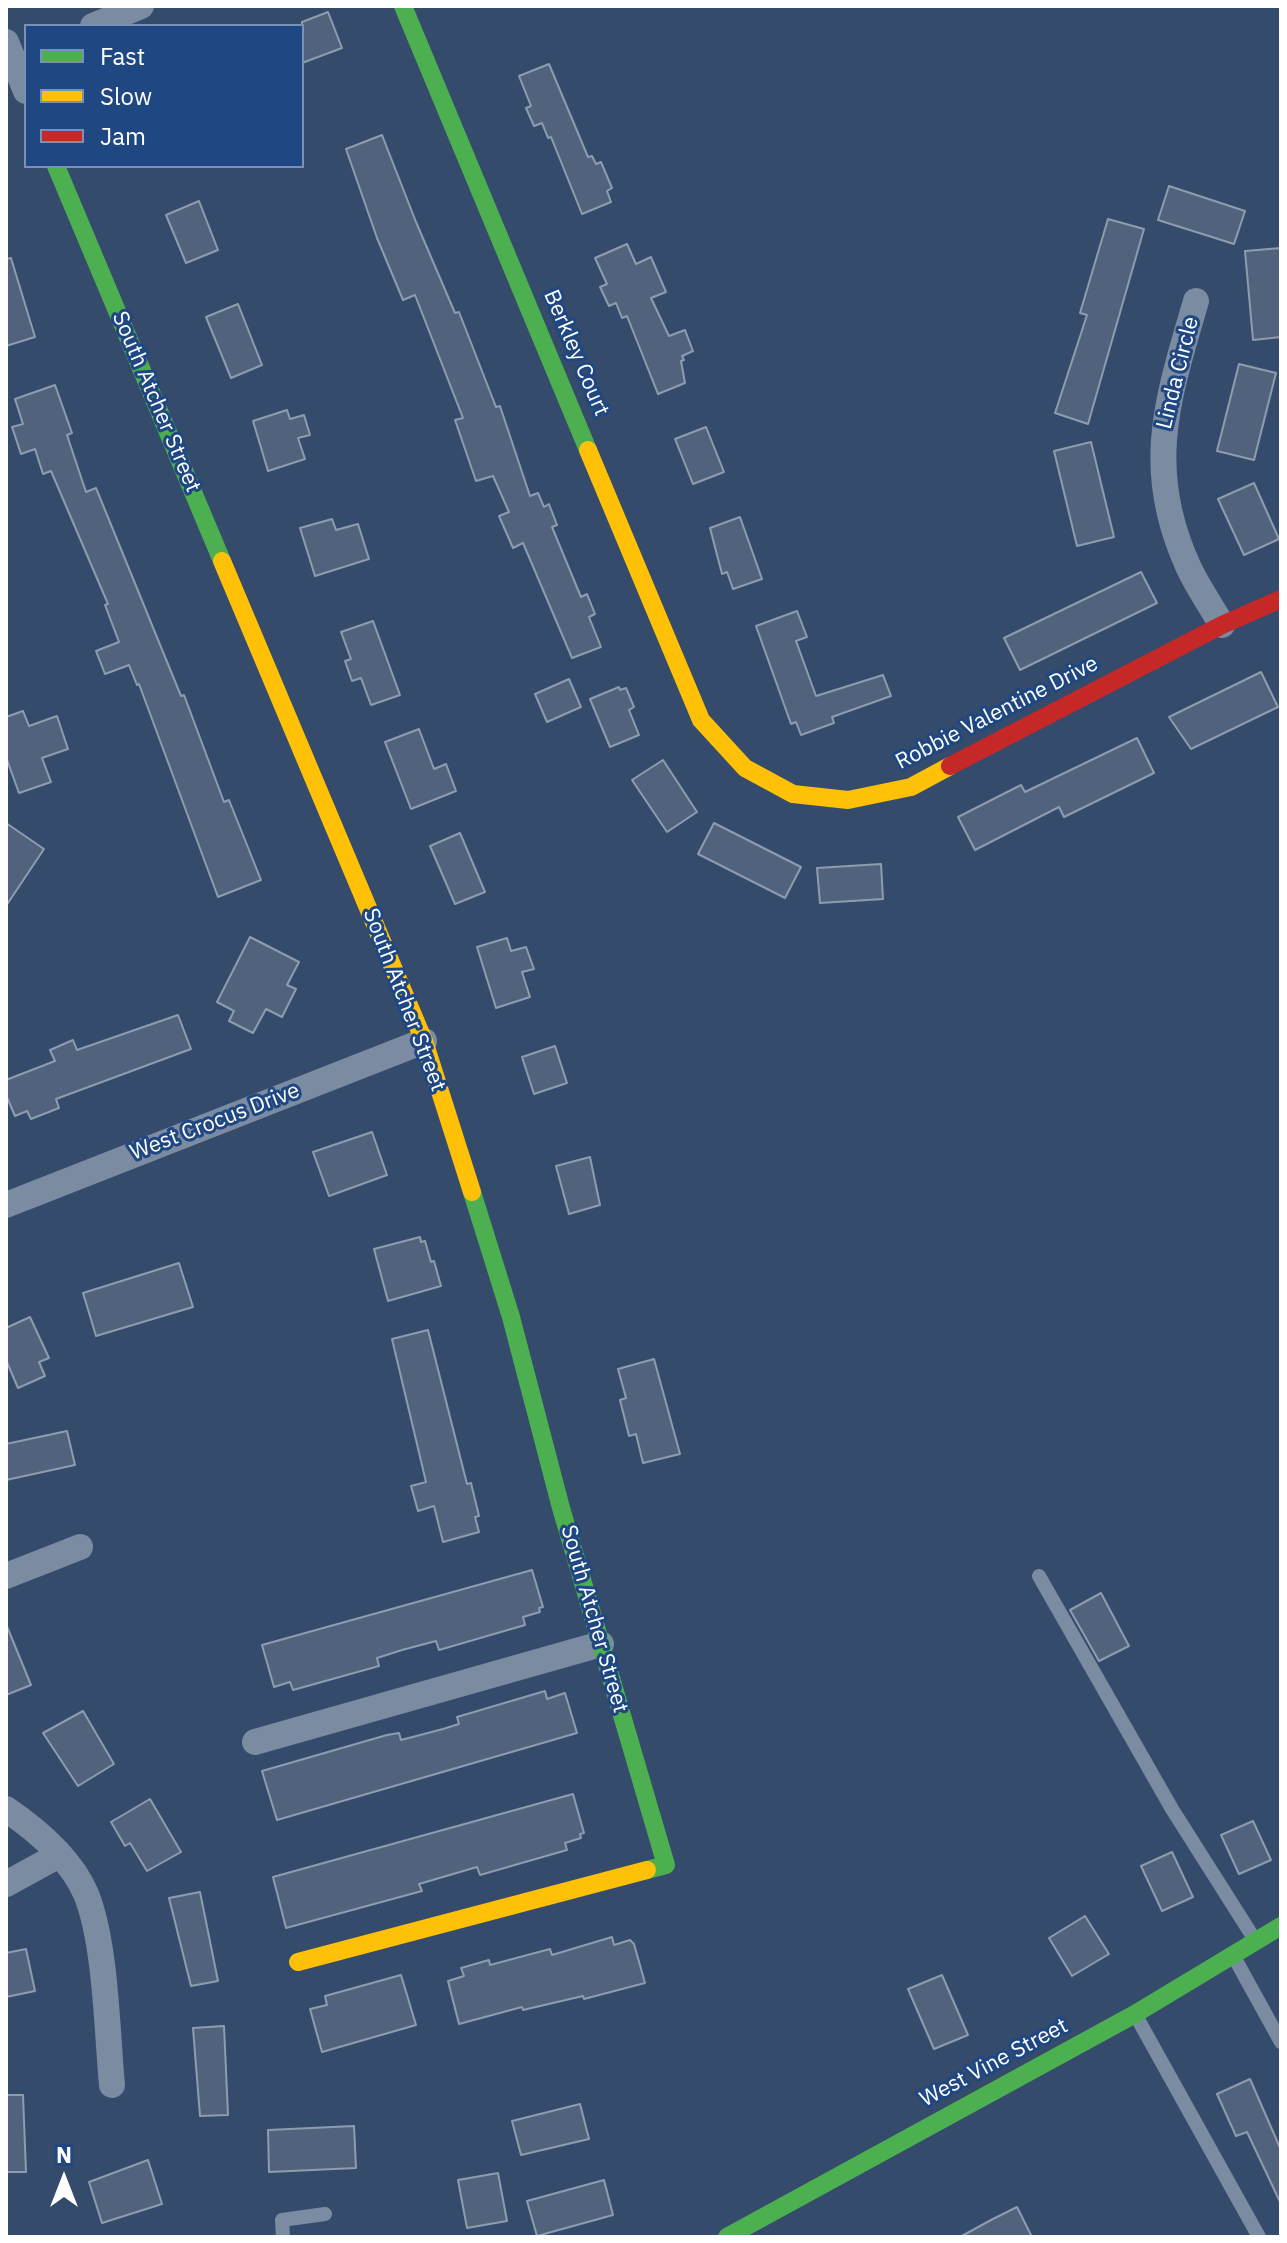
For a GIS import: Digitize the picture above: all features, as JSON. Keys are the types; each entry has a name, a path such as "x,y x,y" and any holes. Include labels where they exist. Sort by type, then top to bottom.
{"street":[{"path":"98,24 141,6"},
{"name":"Berkley Court","path":"403,6 701,720"},
{"path":"13,54 24,85"},
{"name":"South Atcher Street","path":"57,168 424,1041 511,1317 666,1865 298,1962"},
{"name":"Linda Circle","path":"1196,301 1164,418 1163,473 1173,523 1188,565 1222,625"},
{"name":"Robbie Valentine Drive","path":"701,720 729,755 768,785 820,802 850,802 881,797 911,787 1222,625 1281,599"},
{"name":"West Crocus Drive","path":"6,1205 424,1041"},
{"path":"6,1576 80,1547"},
{"path":"255,1742 601,1644"},
{"path":"6,1809 31,1826 59,1855 86,1896 103,1984 112,2085"},
{"path":"6,1884 59,1855"},
{"name":"West Vine Street","path":"727,2237 1135,2014 1281,1926"}],"lane":[{"path":"1039,1576 1172,1809 1255,1940"},
{"path":"1232,1953 1281,2042"},
{"path":"1135,2014 1259,2237"},
{"path":"283,2237 282,2220 325,2214"}],"building":[{"path":"328,12 342,48 304,62 302,22"},
{"path":"549,64 588,157 592,156 596,164 601,162 612,188 607,191 611,202 582,214 551,137 548,138 542,123 534,126 526,108 531,106 519,76"},
{"path":"382,135 455,313 459,312 496,407 500,406 530,496 538,493 544,507 549,504 557,525 552,527 581,597 587,594 595,614 589,617 601,647 572,658 523,543 513,548 499,516 509,512 493,476 476,481 455,420 463,418 415,295 403,300 377,238 346,149"},
{"path":"1169,186 1245,211 1234,244 1158,220"},
{"path":"199,201 218,250 186,263 166,215"},
{"path":"1108,219 1144,229 1088,424 1055,413 1087,315 1080,313"},
{"path":"627,244 636,264 651,257 666,292 651,298 669,336 685,330 693,351 682,356 685,383 658,394 627,316 622,318 616,303 609,306 600,287 607,284 595,258"},
{"path":"1281,248 1281,337 1253,340 1245,251"},
{"path":"11,258 35,337 6,346 6,259"},
{"path":"238,304 262,365 231,378 206,317"},
{"path":"1239,364 1276,373 1254,460 1217,451"},
{"path":"55,385 72,433 67,435 86,492 96,488 181,696 184,695 224,802 229,800 261,880 218,897 139,684 129,665 105,674 96,651 119,642 105,605 108,604 51,471 43,474 35,449 21,454 12,427 23,424 15,399"},
{"path":"287,410 290,419 304,415 310,435 298,438 305,459 268,471 253,421"},
{"path":"706,427 724,472 693,484 675,439"},
{"path":"1091,442 1114,537 1077,546 1054,451"},
{"path":"1254,483 1279,539 1244,555 1218,499"},
{"path":"740,517 762,579 733,589 727,572 722,574 710,528"},
{"path":"332,519 336,530 358,524 369,559 315,576 300,528"},
{"path":"1141,572 1157,603 1020,670 1004,638"},
{"path":"797,611 807,637 796,641 816,696 883,675 891,696 832,717 834,723 801,735 796,722 791,724 756,626"},
{"path":"373,621 400,695 371,705 361,678 352,681 345,661 351,659 341,632"},
{"path":"1261,672 1278,707 1191,749 1169,717"},
{"path":"569,679 581,707 547,722 535,694"},
{"path":"619,687 620,690 626,688 634,707 629,710 639,735 610,747 590,699"},
{"path":"23,711 29,726 57,716 68,749 42,758 51,782 19,793 6,757 6,717"},
{"path":"419,729 434,769 446,764 456,791 411,809 385,742"},
{"path":"1137,738 1154,773 1064,817 1059,807 975,850 958,817 1021,785 1025,792"},
{"path":"663,760 697,812 667,832 632,780"},
{"path":"6,823 44,849 6,906"},
{"path":"714,823 801,867 785,898 698,854"},
{"path":"460,833 485,892 455,904 430,846"},
{"path":"881,864 883,899 820,903 817,868"},
{"path":"250,937 299,962 287,985 296,989 282,1017 266,1009 253,1033 229,1021 234,1011 217,1002"},
{"path":"507,938 511,951 526,947 534,969 522,972 530,997 496,1008 477,947"},
{"path":"178,1015 191,1049 56,1099 59,1108 31,1119 27,1111 15,1116 6,1095 6,1080 55,1061 50,1050 73,1040 77,1050"},
{"path":"555,1046 567,1083 534,1094 522,1057"},
{"path":"372,1132 387,1175 329,1196 313,1152"},
{"path":"590,1157 600,1205 569,1214 556,1166"},
{"path":"420,1237 421,1242 425,1241 431,1262 434,1261 441,1286 388,1301 374,1249"},
{"path":"179,1263 193,1307 96,1336 83,1293"},
{"path":"30,1317 49,1358 39,1362 45,1376 18,1388 6,1360 6,1328"},
{"path":"428,1330 467,1484 471,1483 479,1516 475,1517 479,1532 443,1542 434,1506 418,1511 411,1486 426,1482 392,1339"},
{"path":"654,1359 680,1454 643,1463 636,1434 629,1436 620,1400 626,1398 618,1369"},
{"path":"67,1431 75,1465 6,1480 6,1444"},
{"path":"532,1570 543,1607 539,1608 540,1612 523,1617 525,1625 439,1650 436,1641 402,1650 377,1658 379,1666 293,1690 290,1682 274,1687 262,1645"},
{"path":"1101,1593 1129,1646 1099,1661 1070,1610"},
{"path":"6,1624 31,1685 6,1695"},
{"path":"545,1691 547,1699 565,1693 577,1733 277,1820 262,1771 387,1735 399,1733 401,1740 443,1729 459,1724 457,1717"},
{"path":"83,1711 114,1764 78,1786 43,1733"},
{"path":"573,1794 584,1833 580,1834 581,1838 565,1843 567,1850 480,1875 477,1867 419,1884 422,1891 286,1928 273,1877"},
{"path":"150,1799 181,1852 147,1871 130,1843 125,1846 111,1822"},
{"path":"1253,1821 1271,1860 1239,1874 1221,1835"},
{"path":"1172,1852 1193,1897 1162,1911 1141,1866"},
{"path":"200,1892 218,1981 191,1986 169,1898"},
{"path":"1085,1916 1109,1954 1072,1976 1049,1938"},
{"path":"612,1937 614,1945 630,1940 634,1944 645,1983 584,1999 583,1996 523,2010 522,2007 459,2024 448,1981 464,1976 461,1968 489,1960 490,1965 550,1949 552,1955"},
{"path":"26,1949 35,1991 6,1997 6,1953"},
{"path":"401,1975 416,2025 322,2052 310,2009 327,2005 325,1996"},
{"path":"942,1975 968,2035 934,2049 908,1989"},
{"path":"224,2026 228,2115 200,2116 193,2028"},
{"path":"1250,2079 1281,2150 1281,2204 1247,2132 1236,2136 1217,2094"},
{"path":"6,2095 23,2095 26,2172 6,2172"},
{"path":"580,2104 589,2139 521,2155 512,2121"},
{"path":"354,2126 356,2168 269,2172 268,2130"},
{"path":"148,2160 162,2204 102,2223 89,2182"},
{"path":"498,2173 507,2221 467,2228 458,2180"},
{"path":"604,2180 613,2215 537,2236 527,2201"},
{"path":"1017,2207 1032,2237 960,2237 991,2220"}],"traffic: fast":[{"path":"403,6 588,450"},
{"path":"57,168 222,561"},
{"path":"472,1192 511,1317 561,1508 666,1865 647,1870"},
{"path":"727,2237 1135,2014 1281,1926"}],"traffic: slow":[{"path":"588,450 701,720 745,768 793,794 848,800 911,787 950,766"},
{"path":"222,561 424,1041 472,1192"},
{"path":"298,1962 647,1870"}],"traffic: jam":[{"path":"950,766 1222,625 1281,599"}]}
